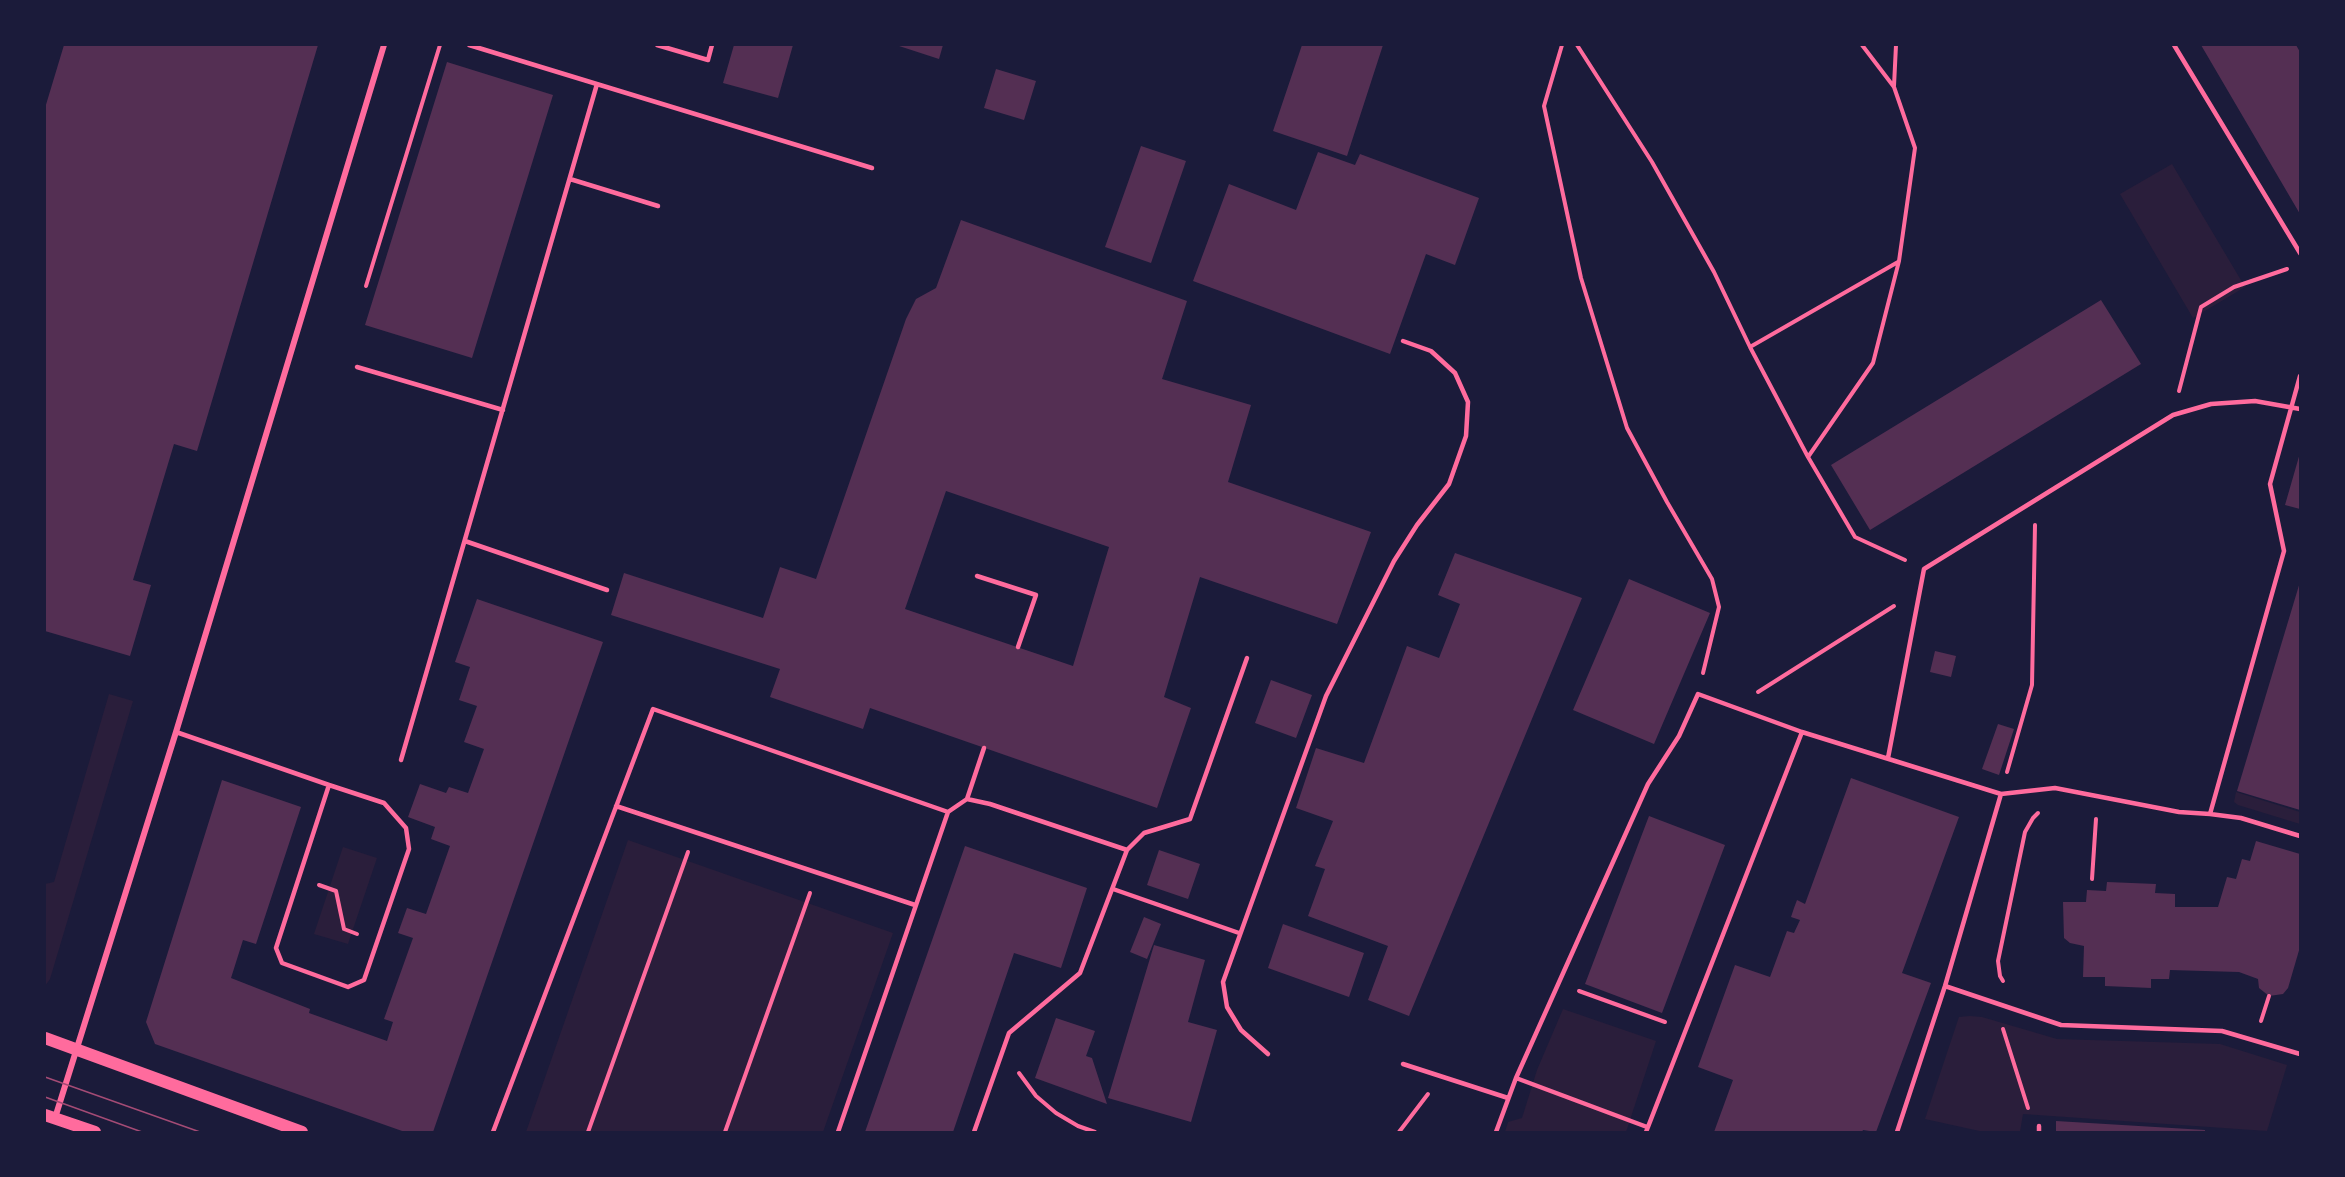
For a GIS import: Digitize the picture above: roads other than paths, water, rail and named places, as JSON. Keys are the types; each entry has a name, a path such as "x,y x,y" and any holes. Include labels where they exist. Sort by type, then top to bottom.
{"main road":[{"path":"45,1038 302,1132"},
{"path":"50,1116 95,1132"}],"street":[{"path":"50,1116 78,1050 384,45"}],"lane":[{"path":"469,45 872,168"},
{"path":"657,45 708,60 712,45"},
{"path":"2174,45 2300,253"},
{"path":"401,760 597,84"},
{"path":"570,179 658,206"},
{"path":"1268,1054 1241,1030 1227,1007 1223,982 1326,696 1394,561 1417,525 1449,484 1466,435 1468,402 1455,373 1431,351 1403,341"},
{"path":"357,367 503,410"},
{"path":"2210,814 2284,551 2270,484 2300,376"},
{"path":"1888,758 1924,569 2173,415 2211,404 2255,401 2300,409"},
{"path":"465,542 607,590"},
{"path":"977,576 1036,595 1018,647"},
{"path":"974,1132 1009,1033 1080,973 1127,850 1144,833 1190,819 1247,658"},
{"path":"1496,1132 1516,1078 1648,784 1679,736 1698,694 1802,732 2001,794 2055,788 2179,812 2241,818 2300,836"},
{"path":"493,1132 653,709 948,812"},
{"path":"176,732 384,803 406,828 409,849 364,980 348,987 282,963 276,948 329,785"},
{"path":"1516,1078 1646,1129 1802,732"},
{"path":"838,1132 948,812 967,799 984,748"},
{"path":"1897,1132 1945,986 2001,794"},
{"path":"967,799 990,804 1127,850"},
{"path":"616,806 915,905"},
{"path":"1113,889 1239,933"},
{"path":"1945,986 2061,1025 2222,1031 2300,1054"},
{"path":"1403,1064 1508,1098"}],"tram line":[{"path":"45,1077 200,1132"},
{"path":"45,1097 142,1132"}]}
